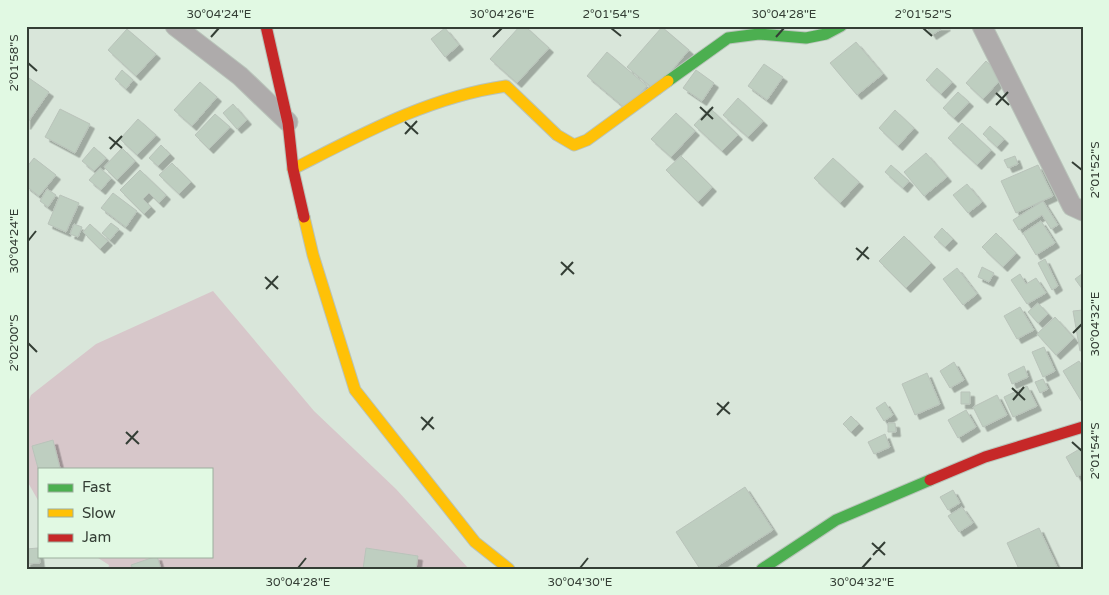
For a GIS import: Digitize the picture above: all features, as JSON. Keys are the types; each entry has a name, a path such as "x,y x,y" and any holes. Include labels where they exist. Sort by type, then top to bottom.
{"street":[{"path":"175,26 240,76 288,123"},
{"path":"266,26 288,123 293,169 313,255 355,390 475,542 509,569"},
{"path":"293,169 375,128 426,106 494,87 506,86 557,135 574,145 587,140 728,38 759,34 806,38 826,34 841,26"},
{"path":"982,26 1072,206 1083,211"},
{"path":"762,569 777,557 836,520 985,457 1083,427"}],"shaded area":[{"path":"213,291 314,411 396,489 469,569 108,569 109,565 98,558 212,558 212,468 38,468 38,500 26,479 26,408 31,395 96,344"}],"building":[{"path":"520,26 525,26 549,48 517,83 490,59"},
{"path":"926,26 946,26 932,35"},
{"path":"662,27 689,50 655,90 627,67"},
{"path":"445,28 459,45 445,57 431,39"},
{"path":"127,29 156,54 136,76 108,50"},
{"path":"856,42 883,74 857,95 830,63"},
{"path":"607,52 647,86 626,109 587,76"},
{"path":"986,61 1003,77 983,99 966,83"},
{"path":"764,64 783,77 767,100 748,86"},
{"path":"937,68 952,82 941,94 926,80"},
{"path":"122,70 133,80 126,89 115,79"},
{"path":"696,70 714,83 702,101 683,88"},
{"path":"26,76 49,92 26,125"},
{"path":"200,82 217,97 192,126 174,110"},
{"path":"958,92 969,102 954,118 943,108"},
{"path":"738,98 763,121 748,137 723,115"},
{"path":"233,104 247,120 237,129 223,113"},
{"path":"710,108 738,135 722,151 694,125"},
{"path":"60,109 90,124 75,153 45,137"},
{"path":"895,110 914,128 898,146 879,128"},
{"path":"676,113 695,131 671,157 651,139"},
{"path":"215,114 230,127 209,149 195,135"},
{"path":"138,119 156,135 137,155 120,139"},
{"path":"962,123 991,150 977,165 948,138"},
{"path":"990,126 1004,139 997,147 983,134"},
{"path":"161,145 170,154 158,166 149,158"},
{"path":"94,147 106,158 94,171 82,161"},
{"path":"122,148 135,161 117,180 104,167"},
{"path":"926,153 947,177 924,196 904,172"},
{"path":"681,156 712,187 698,202 666,170"},
{"path":"1015,156 1018,164 1008,168 1004,160"},
{"path":"34,158 56,175 39,196 26,186 26,168"},
{"path":"833,158 859,182 840,203 814,178"},
{"path":"172,163 191,182 179,194 159,175"},
{"path":"891,165 909,181 903,188 885,172"},
{"path":"1038,165 1053,196 1016,213 1001,181"},
{"path":"100,168 111,178 101,190 89,180"},
{"path":"140,170 166,195 159,203 149,193 143,199 151,207 144,214 120,190"},
{"path":"967,184 982,202 968,213 953,195"},
{"path":"47,189 56,195 48,207 40,201"},
{"path":"113,193 137,211 126,227 101,208"},
{"path":"60,195 79,203 66,232 48,224"},
{"path":"1043,201 1058,225 1051,229 1042,215 1019,230 1013,220"},
{"path":"1041,221 1055,243 1036,255 1023,233"},
{"path":"111,223 119,229 110,240 102,233"},
{"path":"74,224 82,227 78,237 70,234"},
{"path":"90,224 108,241 100,249 83,232"},
{"path":"942,228 953,239 945,247 934,237"},
{"path":"996,233 1016,253 1003,267 982,247"},
{"path":"904,236 931,263 906,288 879,261"},
{"path":"1045,259 1058,286 1052,290 1038,263"},
{"path":"982,267 994,273 989,282 978,277"},
{"path":"957,268 977,294 963,305 943,279"},
{"path":"1083,273 1083,290 1075,279"},
{"path":"1020,274 1026,284 1036,278 1046,293 1027,304 1011,280"},
{"path":"1038,303 1048,314 1038,323 1028,312"},
{"path":"1020,307 1034,330 1017,339 1004,316"},
{"path":"1083,310 1083,350 1080,351 1073,311"},
{"path":"1055,317 1074,338 1056,355 1037,334"},
{"path":"1044,347 1055,371 1043,377 1032,352"},
{"path":"1079,361 1083,367 1083,404 1063,371"},
{"path":"954,362 964,380 950,388 940,371"},
{"path":"1024,366 1028,377 1012,384 1008,374"},
{"path":"927,373 940,404 915,415 902,384"},
{"path":"1043,379 1048,389 1040,393 1035,382"},
{"path":"1027,386 1037,406 1013,417 1004,397"},
{"path":"961,392 970,392 970,404 961,404"},
{"path":"997,395 1007,415 983,427 973,407"},
{"path":"885,402 893,415 884,421 876,408"},
{"path":"966,410 976,427 958,438 948,420"},
{"path":"851,416 859,424 851,432 843,424"},
{"path":"888,423 895,423 896,432 888,432"},
{"path":"885,434 890,447 874,454 868,442"},
{"path":"53,440 60,468 38,468 32,446"},
{"path":"1083,447 1083,473 1077,477 1066,457"},
{"path":"745,487 773,530 713,569 700,569 676,532"},
{"path":"953,490 960,503 948,510 940,497"},
{"path":"962,507 973,523 959,532 948,516"},
{"path":"1039,528 1058,569 1019,569 1007,543"},
{"path":"38,548 40,563 26,564 26,549"},
{"path":"366,548 418,556 416,569 363,569"},
{"path":"151,558 158,558 161,569 133,569 131,565"}],"traffic: fast":[{"path":"668,81 728,38 759,34 806,38 826,34 841,26"},
{"path":"762,569 836,520 930,480"}],"traffic: slow":[{"path":"293,169 397,118 450,99 506,86 557,135 574,145 587,140 668,81"},
{"path":"304,217 313,255 355,390 475,542 509,569"}],"traffic: jam":[{"path":"266,26 288,123 293,169 304,217"},
{"path":"930,480 985,457 1083,427"}]}
